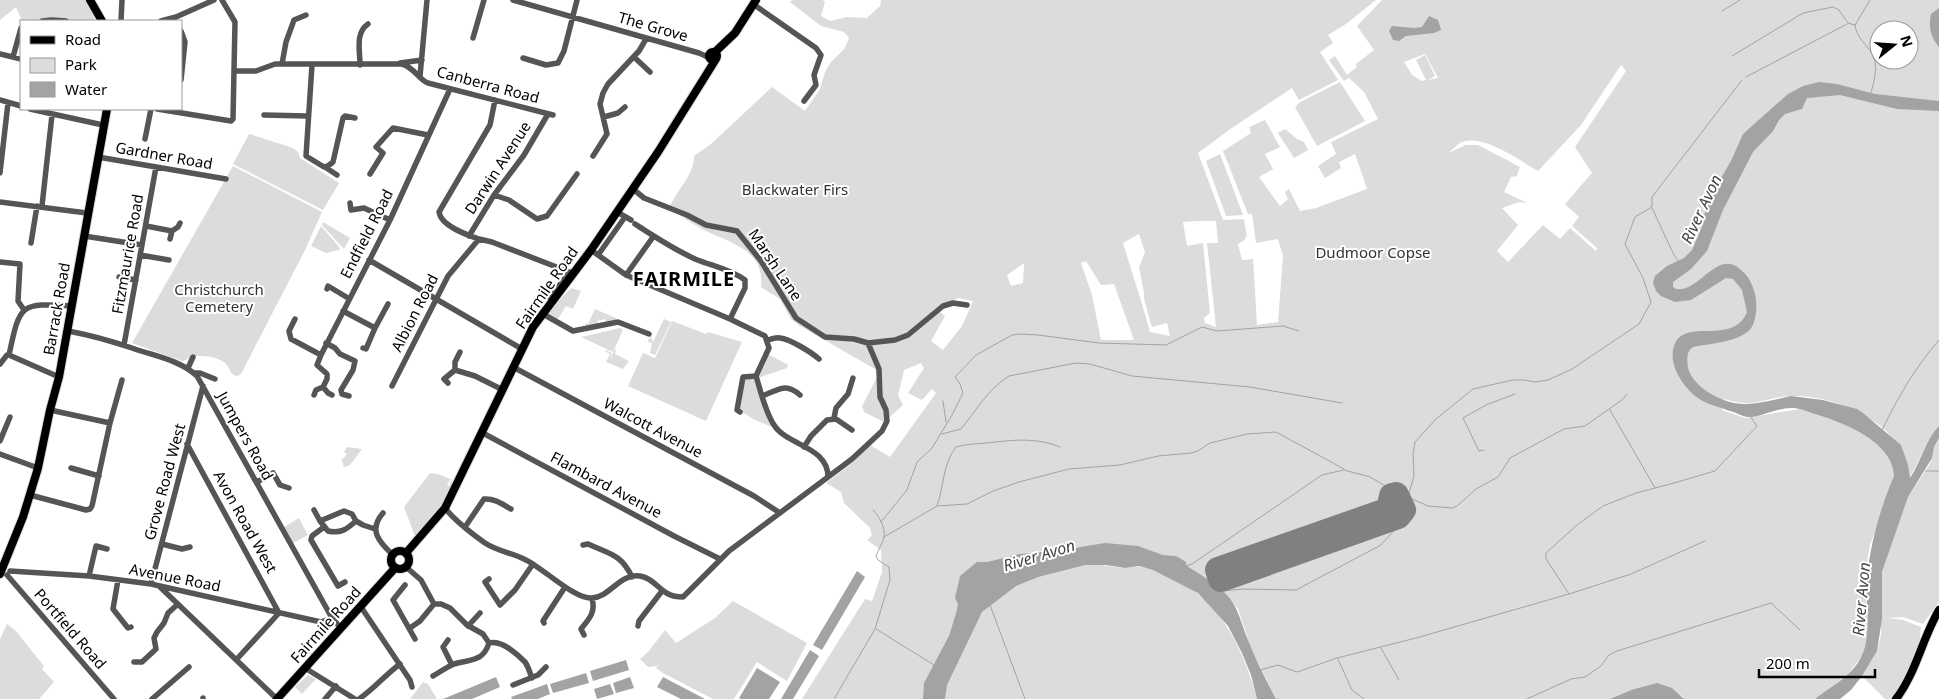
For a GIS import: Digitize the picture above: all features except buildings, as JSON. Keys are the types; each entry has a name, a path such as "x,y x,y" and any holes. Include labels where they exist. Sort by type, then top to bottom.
{"main road":[{"path":"90,0 101,20"},
{"path":"713,56 735,33 754,2"},
{"name":"Fairmile Road","path":"406,553 445,508 456,490 481,432 533,327 571,273 591,250 658,152 709,71 713,56"},
{"name":"Barrack Road","path":"3,570 38,468 59,377 107,110"},
{"path":"398,551 406,553 409,559 406,567 401,569 395,568 391,561 392,555 398,551"},
{"name":"Fairmile Road","path":"277,699 395,568"},
{"path":"1896,699 1906,685 1926,634 1939,610"}],"street":[{"path":"121,20 122,0"},
{"path":"177,19 214,0"},
{"path":"178,110 230,121 234,114 235,22 222,0"},
{"path":"420,76 427,0"},
{"path":"473,38 484,0"},
{"name":"The Grove","path":"513,0 646,39 713,56"},
{"path":"522,58 546,65 558,63 564,51 577,0"},
{"path":"754,2 816,48 821,55 814,75 816,85 804,100"},
{"path":"282,64 292,18 306,15"},
{"path":"360,65 360,34 362,28 368,24"},
{"path":"13,57 20,32"},
{"path":"182,34 185,42 182,70"},
{"path":"593,156 606,137 607,130 600,104 603,93 608,84 634,57 646,39"},
{"path":"0,54 20,59"},
{"path":"634,57 650,72"},
{"name":"Canberra Road","path":"234,71 256,71 270,65 282,64 360,65 393,64 422,60"},
{"name":"Canberra Road","path":"393,64 408,66 424,81 550,115"},
{"path":"312,65 307,116 306,156 336,175"},
{"name":"Endfield Road","path":"321,355 348,298 390,220 450,89"},
{"path":"0,100 20,106"},
{"path":"495,100 490,125 439,212 442,220 469,236 492,242 571,273"},
{"path":"0,173 8,103"},
{"path":"604,117 618,113 625,108"},
{"path":"34,110 103,125"},
{"path":"145,139 151,110"},
{"path":"31,243 40,206 52,115"},
{"path":"264,115 307,116"},
{"name":"Darwin Avenue","path":"469,236 494,195 524,155 550,115"},
{"path":"325,167 333,162 343,118 345,116 355,118"},
{"path":"370,174 383,153 376,147 393,128 428,135"},
{"name":"Gardner Road","path":"98,157 226,179"},
{"name":"Fitzmaurice Road","path":"124,345 156,167"},
{"path":"494,195 509,200 537,219 542,219 547,216 574,176"},
{"name":"Marsh Lane","path":"633,189 644,198 687,215 706,225 737,231 761,261 796,318 826,337 854,339 868,343 895,340 908,335 943,306 953,303 967,305"},
{"path":"0,202 87,212"},
{"path":"350,203 352,213 364,208 390,220"},
{"path":"617,212 653,237 696,259 739,275 745,280 745,288 730,318"},
{"name":"Fairmile Road","path":"598,255 630,220"},
{"path":"170,239 172,231 178,227 180,222"},
{"path":"146,226 172,231"},
{"path":"84,236 142,246"},
{"path":"626,275 653,237"},
{"name":"Albion Road","path":"392,386 448,276 479,239"},
{"path":"591,250 626,275 761,332 768,340 769,350 756,376 774,426 824,460 828,470 828,477"},
{"path":"140,255 169,260"},
{"path":"369,260 522,349"},
{"path":"0,262 20,264 18,301 24,310"},
{"path":"119,277 136,280"},
{"path":"328,286 348,298"},
{"path":"0,364 9,355 18,318 24,310 40,304 72,306"},
{"path":"363,348 366,349 388,304"},
{"path":"343,311 375,328"},
{"path":"543,314 573,331 618,322 649,334"},
{"path":"295,319 289,331 291,339 321,355 317,365 328,376 323,387 316,390 314,396"},
{"name":"Jumpers Road","path":"68,331 91,335 162,357 188,368 194,373 332,618 341,628"},
{"path":"768,340 781,338 805,349 819,359"},
{"path":"326,343 335,348 340,354 357,359 341,390 342,394 349,396"},
{"path":"445,508 454,520 466,527 486,544 533,564 579,596 592,599 623,580 640,576 673,597 683,597 720,559 852,459 882,431 887,421 886,410 880,397 879,369 868,343"},
{"path":"444,380 455,370 455,362 460,352"},
{"path":"9,355 59,377"},
{"path":"188,368 193,357"},
{"name":"Walcott Avenue","path":"513,368 745,492 780,513"},
{"path":"455,370 475,376 503,390"},
{"path":"194,373 200,373 216,379"},
{"path":"740,412 736,410 740,376 756,376"},
{"path":"834,418 836,408 848,394 853,378"},
{"path":"30,495 86,510 90,509 122,380"},
{"name":"Grove Road West","path":"150,584 203,386"},
{"path":"323,387 328,394 332,395"},
{"path":"762,396 787,387 793,388 800,394"},
{"path":"50,410 110,424"},
{"path":"0,441 10,417"},
{"path":"804,447 824,421 834,418 852,430"},
{"name":"Flambard Avenue","path":"481,432 720,559"},
{"name":"Avon Road West","path":"187,444 279,613"},
{"path":"0,454 38,468"},
{"path":"71,468 99,476"},
{"path":"257,482 273,473 280,485 289,488"},
{"path":"466,527 484,499 490,498 511,509"},
{"path":"314,510 328,532 338,533 356,521"},
{"path":"320,521 344,511 352,514 356,521 375,529"},
{"path":"383,513 378,519 375,529 380,542 392,555"},
{"path":"324,527 312,536 312,540 342,592"},
{"path":"162,544 182,549 190,548"},
{"path":"583,545 588,544 621,559 626,564 632,577"},
{"path":"89,576 96,546 107,549"},
{"path":"478,581 487,580 499,606 515,590 533,564"},
{"path":"406,567 421,580 434,604"},
{"name":"Avenue Road","path":"3,570 89,576 150,584 321,622 332,618"},
{"name":"Portfield Road","path":"3,570 114,699"},
{"path":"118,580 113,610 128,629"},
{"path":"338,586 345,582"},
{"path":"405,585 393,600 415,639"},
{"path":"159,586 277,699"},
{"path":"544,623 543,621 565,587"},
{"path":"638,626 639,621 662,591"},
{"path":"584,635 581,630 593,612 592,599"},
{"path":"134,662 142,662 156,649 154,638 164,624 168,614 178,604"},
{"path":"434,604 441,604 450,608 468,626 483,634 489,643"},
{"path":"410,628 420,621 434,604"},
{"path":"361,607 400,664 412,687"},
{"path":"236,660 279,613"},
{"path":"468,626 480,613"},
{"path":"448,640 442,647 452,665"},
{"path":"489,643 496,641 505,645 525,663 532,678"},
{"path":"433,676 452,665 478,658 486,652 489,643"},
{"path":"305,668 357,699 372,690 384,676 400,664"},
{"path":"152,699 189,667"},
{"path":"512,685 538,675 546,667"},
{"path":"325,699 336,686"}],"green space":[{"path":"0,0 90,0 95,9 94,20 22,20 16,7 0,20"},
{"path":"792,0 823,0 825,2 821,16 830,21 847,17 867,18 880,6 881,0 1376,0 1346,24 1328,35 1333,43 1320,52 1338,80 1299,100 1292,88 1198,153 1223,220 1244,219 1247,237 1238,244 1242,260 1253,259 1257,325 1278,322 1283,256 1278,239 1256,243 1252,214 1248,214 1223,151 1251,133 1249,127 1265,120 1280,147 1265,154 1273,169 1259,177 1280,206 1288,199 1285,192 1289,189 1300,211 1316,208 1367,189 1355,154 1339,162 1341,168 1325,178 1318,166 1336,154 1331,142 1378,119 1364,92 1349,78 1344,81 1329,60 1335,56 1347,75 1357,67 1356,64 1374,50 1357,26 1382,0 1939,0 1939,426 1930,438 1909,478 1905,459 1896,443 1883,428 1867,417 1830,401 1792,396 1752,403 1724,399 1722,410 1745,418 1800,409 1838,419 1871,436 1889,455 1897,473 1870,545 1865,574 1868,635 1862,656 1847,675 1815,699 1684,699 1681,695 1631,690 1610,699 1276,699 1251,648 1238,609 1227,595 1212,582 1199,575 1176,556 1163,555 1146,549 1078,547 1019,554 987,562 977,562 979,616 1015,586 1039,576 1068,568 1084,565 1122,568 1139,567 1165,574 1186,585 1203,598 1218,615 1242,654 1257,699 802,699 865,599 872,601 882,572 881,550 867,540 872,535 870,528 844,503 841,492 826,483 851,464 870,445 890,457 936,393 932,389 922,400 908,393 924,368 921,363 904,370 898,395 903,405 884,422 864,412 862,406 877,377 875,369 791,319 780,299 761,287 761,274 757,264 743,249 702,229 669,209 688,177 694,156 711,144 772,87 805,111 820,89 830,63 845,48 849,38 844,32 821,26 790,2","holes":["1425,54 1438,78 1428,80 1435,76 1425,55 1416,60 1426,80 1422,81 1412,75 1404,62","1621,65 1626,71 1575,147 1592,173 1565,204 1579,217 1572,226 1597,248 1596,251 1570,228 1560,239 1543,225 1508,262 1497,251 1518,225 1502,208 1519,202 1527,203 1504,192 1511,177 1517,176 1520,167 1478,145 1466,145 1448,153 1460,143 1478,141 1511,154 1538,171 1581,125","1216,221 1218,243 1207,243 1216,327 1205,323 1204,318 1210,313 1203,243 1187,246 1183,222","1139,234 1145,252 1139,267 1144,299 1152,327 1167,323 1170,336 1150,332 1123,243","1086,261 1101,285 1114,284 1134,340 1101,340 1092,295 1081,263","1024,263 1023,283 1011,286 1007,275","958,298 973,301 962,326 943,350 931,341 945,316 936,309"]},
{"path":"1340,82 1365,121 1317,146 1295,107 1300,102"},
{"path":"1285,129 1304,142 1308,150 1294,158 1278,133"},
{"path":"249,134 293,148 298,152 300,158 339,183 323,210 233,164"},
{"path":"1220,154 1243,215 1226,216 1206,161"},
{"name":"Christchurch Cemetery","path":"233,166 322,212 305,250 241,374 237,376 231,373 227,365 214,358 198,356 182,361 132,343"},
{"path":"323,222 350,238 344,249 322,225"},
{"path":"321,226 340,248 339,250 326,253 311,246"},
{"path":"571,288 581,291 573,309 566,306 558,319 549,314 550,310"},
{"path":"595,309 616,318 616,320 606,322 605,319 597,321 598,324 585,327"},
{"path":"664,319 671,322 655,355 650,353 652,343 648,342 648,340 651,337 653,342"},
{"path":"672,321 706,334 708,332 742,342 706,421 628,386 643,353 655,358"},
{"path":"620,328 623,330 613,352 581,337"},
{"path":"615,349 615,354 629,361 623,369 606,362 610,354 605,351 612,353 610,360"},
{"path":"768,354 788,365 787,368 758,378"},
{"path":"755,378 772,427 755,420 737,409 744,379"},
{"path":"1939,438 1939,602 1923,624 1903,617 1888,618 1903,620 1921,627 1916,656 1908,674 1892,699 1885,699 1862,676 1877,651 1881,635 1882,572 1908,497 1929,465 1934,447"},
{"path":"347,447 362,449 350,465 344,467 341,458 343,459 347,454 344,452"},
{"path":"430,473 455,481 450,480 447,485 449,486 451,481 454,483 438,510 416,539 404,507"},
{"path":"299,518 308,535 293,543 284,527"},
{"path":"733,601 807,643 787,681 757,662 734,699 713,699 663,673 656,668 658,666 648,667 640,659 665,630 676,643 715,618"},
{"path":"7,624 15,630 44,666 42,669 54,682 39,699 0,699 0,639"},
{"path":"308,675 316,679 302,694 295,687"},
{"path":"423,682 428,684 437,699 410,699"}],"water":[{"path":"1939,8 1939,47 1932,36 1930,23 1931,14"},
{"path":"1429,16 1438,20 1441,30 1434,33 1406,36 1399,41 1393,40 1389,31 1392,26 1422,27"},
{"path":"1819,82 1837,84 1875,94 1939,101 1939,111 1897,109 1840,95 1807,98 1802,109 1785,114 1779,120 1773,131 1753,152 1723,210 1707,251 1691,269 1673,282 1673,287 1676,289 1692,285 1716,268 1724,264 1732,264 1747,276 1754,291 1756,312 1751,329 1737,338 1693,347 1688,353 1688,368 1691,375 1703,388 1719,398 1744,404 1791,396 1823,400 1857,409 1901,445 1910,478 1930,438 1939,426 1939,438 1934,447 1932,458 1908,497 1882,572 1882,619 1877,651 1862,676 1851,690 1840,699 1815,699 1842,680 1854,668 1865,646 1867,637 1868,566 1876,527 1894,476 1891,464 1885,453 1876,443 1839,422 1793,408 1746,417 1708,403 1695,396 1677,374 1673,360 1674,346 1679,337 1688,333 1731,328 1740,322 1747,312 1742,290 1733,279 1726,278 1691,300 1675,302 1661,296 1656,291 1653,283 1655,276 1667,266 1684,258 1692,250 1702,227 1707,202 1731,161 1743,134 1788,94 1803,86"},
{"name":"River Avon","path":"1105,543 1138,546 1163,555 1176,556 1222,590 1231,600 1237,611 1254,655 1276,699 1257,699 1251,675 1228,626 1198,593 1153,570 1139,566 1125,568 1106,565 1085,565 1038,577 1016,586 982,612 947,685 945,699 923,699 924,683 949,636 957,610 958,604 955,598 960,576 977,562 987,562 1019,554"},
{"path":"857,571 865,577 822,650 813,645"},
{"path":"810,650 819,656 793,699 781,699"},
{"path":"626,660 629,670 593,681 590,671"},
{"path":"757,668 780,682 769,699 739,698"},
{"path":"586,673 589,683 553,693 550,684"},
{"path":"496,677 500,687 472,699 443,699"},
{"path":"630,677 634,688 616,693 613,683"},
{"path":"663,677 705,699 681,699 657,687"},
{"path":"1657,683 1672,688 1684,699 1610,699 1631,690"},
{"path":"547,684 550,694 538,699 512,699 511,697"},
{"path":"610,684 614,694 597,699 594,689"}],"waterway":[{"path":"1722,11 1740,0"},
{"path":"1870,0 1855,25 1859,37 1874,58 1875,73 1871,93"},
{"path":"1732,56 1803,13 1833,7 1839,10 1848,23 1855,25"},
{"path":"1746,77 1847,24"},
{"path":"1408,497 1414,476 1413,454 1415,442 1436,419 1473,389 1513,380 1535,382 1548,380 1572,369 1639,324 1651,302 1643,278 1625,244 1635,217 1652,207 1652,197 1742,80"},
{"path":"1652,208 1679,262"},
{"path":"881,522 907,490 917,462 932,448 952,415 963,393 955,377 976,355 1012,335 1038,335 1099,343 1166,345 1202,327 1217,331 1283,326 1299,331"},
{"path":"1882,430 1908,383 1922,361 1939,340"},
{"path":"942,434 961,429 995,387 1009,376 1076,363 1090,364 1132,376 1250,387 1342,403"},
{"path":"1484,450 1479,451 1463,418 1486,405 1515,394"},
{"path":"1402,500 1408,497 1428,506 1452,508 1457,506 1476,489 1498,477 1510,458 1564,429 1585,426 1622,400 1627,394"},
{"path":"943,401 946,422"},
{"path":"1610,410 1655,488"},
{"path":"1569,594 1546,559 1546,553 1577,525 1603,506 1636,493 1715,471 1757,426 1750,416"},
{"path":"884,537 937,506 967,504 993,491 1019,482 1069,469 1120,465 1158,456 1191,453 1210,443 1247,434 1276,432 1344,469"},
{"path":"937,506 946,467 956,447 1024,440 1060,447"},
{"path":"1186,566 1192,564 1322,475 1344,470 1370,477 1389,488 1402,500 1405,518 1381,545 1296,590 1243,589 1222,591"},
{"path":"1925,471 1939,471"},
{"path":"834,699 875,629 890,580 889,567 878,560 876,556 883,542 884,530 878,515 873,510"},
{"path":"1260,670 1278,665 1297,672 1337,658 1416,638 1569,594 1631,574 1705,541"},
{"path":"1527,699 1571,679 1585,677 1601,666 1609,655 1617,651 1771,603 1800,630"},
{"path":"990,605 1025,699"},
{"path":"876,629 934,665"},
{"path":"1381,648 1399,680"},
{"path":"1338,659 1352,690 1364,699"}],"runway":[{"path":"1396,495 1403,510 1398,516 1221,579 1218,570 1389,510 1392,496 1396,495"}],"district":[{"name":"FAIRMILE","path":"684,279"}],"park label":[{"name":"Blackwater Firs","path":"795,190"},
{"name":"Dudmoor Copse","path":"1373,253"}]}
